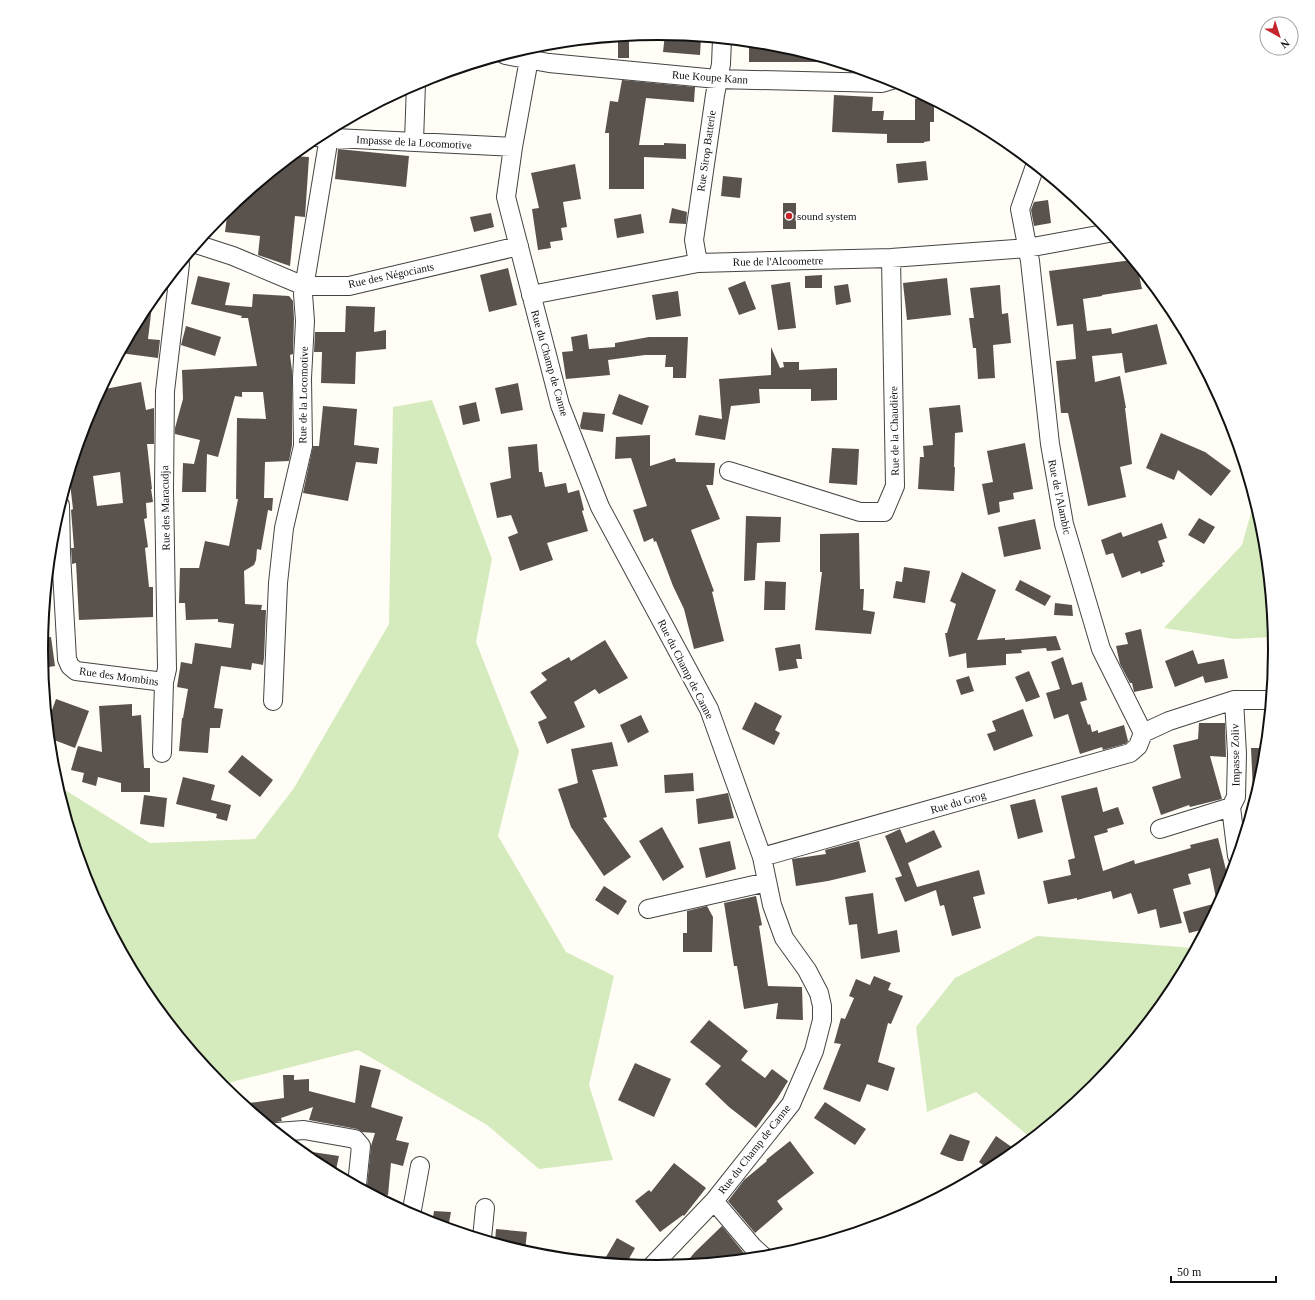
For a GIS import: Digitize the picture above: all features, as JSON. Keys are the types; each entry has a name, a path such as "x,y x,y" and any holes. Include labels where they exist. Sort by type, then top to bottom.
{"street":[{"name":"Rue Sirop Batterie","path":"698,262 694,240 717,79 721,64 722,43"},
{"name":"Rue du Champ de Canne","path":"529,54 506,197 560,405 600,508 709,709 762,857 772,905 784,938 807,970 819,993 822,1006 822,1020 814,1051 791,1104 714,1201 658,1260"},
{"name":"Rue Koupe Kann","path":"530,54 549,64 717,79 883,83"},
{"path":"414,142 416,90"},
{"name":"Impasse de la Locomotive","path":"328,137 513,147"},
{"name":"Rue de la Locomotive","path":"273,701 278,583 284,528 303,446 302,378 305,321 303,294 321,141"},
{"name":"Rue de l'Alambic","path":"1034,170 1020,209 1027,248 1050,444 1064,524 1101,649 1143,733"},
{"name":"Rue de l'Alcoometre","path":"531,294 698,262 891,258 1027,248 1103,234"},
{"name":"Rue des Négociants","path":"201,246 233,256 309,286 350,286 519,246"},
{"name":"Rue de la Chaudière","path":"729,471 860,512 884,512 895,486 891,258"},
{"name":"Rue des Maracudja","path":"162,753 164,682 167,669 164,489 165,391 179,273"},
{"name":"Rue des Mombins","path":"58,539 56,566 67,659 70,666 76,671 164,682"},
{"path":"1143,733 1169,721 1234,700 1265,700"},
{"name":"Impasse Zoliv","path":"1234,700 1237,754 1236,797 1230,807 1235,845"},
{"name":"Rue du Grog","path":"762,857 1130,753 1138,746 1143,733"},
{"path":"1160,829 1230,807"},
{"path":"648,909 767,882"},
{"path":"283,1132 304,1130 355,1139 361,1146 358,1181"},
{"path":"412,1208 420,1166"},
{"path":"714,1201 758,1251"},
{"path":"482,1234 485,1208"}],"green space":[{"path":"432,400 492,559 476,642 519,751 498,836 566,952 614,976 589,1085 613,1160 539,1169 487,1125 358,1050 228,1083 199,1052 174,1021 150,989 129,955 110,920 94,883 68,808 64,789 150,843 255,839 294,788 389,624 393,407"},
{"path":"1251,511 1262,570 1267,637 1234,639 1164,628 1242,545"},
{"path":"1037,936 1190,948 1165,989 1116,1052 1060,1109 1027,1135 976,1092 927,1112 916,1027 955,978"}],"building":[{"path":"664,40 701,41 700,55 663,52"},
{"path":"618,41 629,41 629,58 618,58"},
{"path":"749,47 819,62 749,62"},
{"path":"622,80 695,87 694,102 646,98 639,145 664,145 664,143 686,144 686,159 644,157 644,189 609,189 609,133 605,133 610,101 618,102"},
{"path":"834,95 873,97 872,111 884,111 883,120 915,120 915,99 919,99 934,107 934,122 930,122 930,141 924,143 887,143 887,134 832,132"},
{"path":"338,149 409,156 406,187 335,179"},
{"path":"300,156 309,157 305,217 295,216 290,266 258,255 260,236 225,232 227,218 255,191"},
{"path":"926,161 928,180 898,183 896,164"},
{"path":"575,164 581,199 563,202 567,227 561,228 563,240 550,242 551,248 538,250 532,209 539,208 531,173"},
{"path":"723,176 742,178 740,198 721,196"},
{"path":"1048,200 1051,223 1034,226 1031,210 1034,202"},
{"name":"sound system","path":"783,203 796,203 796,229 783,229"},
{"path":"672,208 687,212 686,224 669,223"},
{"path":"491,213 494,227 474,232 470,217"},
{"path":"641,214 644,233 617,238 614,219"},
{"path":"1126,261 1139,277 1142,289 1083,299 1087,331 1111,328 1112,334 1157,324 1167,364 1125,373 1122,353 1092,356 1095,382 1120,376 1126,408 1132,464 1120,467 1126,497 1088,506 1068,413 1061,413 1056,361 1076,359 1073,324 1057,326 1049,271"},
{"path":"508,268 517,305 489,312 480,275"},
{"path":"822,275 822,288 805,288 805,276"},
{"path":"198,276 230,283 225,305 252,307 253,294 289,296 293,301 294,319 293,354 290,355 292,371 292,445 289,461 265,462 264,498 273,498 272,511 268,510 261,550 257,549 254,565 244,571 245,604 262,605 261,610 266,610 263,665 252,663 251,670 221,666 214,708 223,709 220,728 210,728 208,753 179,751 182,718 188,689 177,687 181,662 192,664 195,643 231,648 234,624 218,622 218,619 186,620 185,603 179,603 180,568 199,568 205,541 229,546 238,499 236,499 237,418 266,419 263,392 242,392 242,397 235,396 218,457 207,454 206,492 182,492 183,463 194,464 200,440 175,434 175,428 183,399 182,370 257,366 248,318 241,318 242,316 191,304"},
{"path":"947,278 951,315 907,320 903,283"},
{"path":"745,281 756,309 739,315 728,288"},
{"path":"790,282 796,328 778,330 771,285"},
{"path":"848,284 851,302 836,305 834,286"},
{"path":"1000,285 1002,314 1008,313 1011,343 993,345 995,378 978,379 976,348 973,348 969,318 974,318 970,288"},
{"path":"678,291 681,316 656,320 652,295"},
{"path":"346,306 375,307 374,332 386,330 386,349 356,352 355,384 321,383 322,352 314,352 315,332 345,332"},
{"path":"152,309 148,339 160,340 158,358 124,354"},
{"path":"186,326 221,337 215,356 181,345"},
{"path":"587,334 589,349 615,347 615,343 649,337 688,337 686,378 673,378 673,367 665,367 666,355 645,355 608,360 610,375 566,379 562,352 573,351 571,337"},
{"path":"771,347 780,368 784,367 783,362 799,362 799,370 837,368 837,400 811,401 811,389 759,389 760,403 731,406 725,440 695,435 699,415 722,419 719,379 771,375"},
{"path":"141,382 146,410 154,408 154,444 147,444 153,502 146,503 147,518 144,519 148,547 145,548 149,587 153,587 153,617 79,620 76,563 72,564 71,548 74,548 71,510 73,509 70,485 80,454 106,389","holes":["120,472 123,503 97,506 93,476"]},
{"path":"518,383 523,410 501,414 495,388"},
{"path":"619,394 649,406 642,425 612,414"},
{"path":"476,402 480,421 463,425 459,406"},
{"path":"960,405 963,432 955,433 954,491 918,489 920,457 924,457 923,446 933,445 929,408"},
{"path":"323,406 357,409 354,445 379,448 377,464 356,462 348,501 303,493 313,446 319,446"},
{"path":"583,412 605,414 603,432 581,429 580,426"},
{"path":"1161,433 1205,452 1231,471 1211,496 1178,470 1174,480 1146,468"},
{"path":"650,435 650,466 675,458 676,462 715,463 713,485 706,485 720,519 691,530 714,591 712,592 724,641 694,649 684,609 673,586 656,541 654,542 653,538 644,542 633,510 647,506 631,458 615,459 616,437"},
{"path":"1025,443 1033,489 1013,493 1014,499 999,502 1000,512 988,515 982,484 993,482 987,451"},
{"path":"537,444 539,472 542,472 545,487 566,483 568,493 579,490 584,510 582,511 588,531 547,543 553,560 520,571 508,537 518,533 511,515 497,518 490,483 511,478 508,447"},
{"path":"832,448 859,449 857,485 829,483"},
{"path":"746,516 781,517 780,542 757,543 755,580 744,581"},
{"path":"1199,518 1215,527 1204,544 1188,535"},
{"path":"1035,519 1041,549 1004,557 998,527"},
{"path":"1162,523 1167,538 1158,541 1165,562 1162,563 1163,566 1141,574 1140,571 1122,578 1113,553 1106,555 1101,540 1121,532 1123,537"},
{"path":"859,533 860,589 864,589 863,610 875,612 871,634 815,630 822,572 820,572 820,534"},
{"path":"904,567 930,571 925,603 893,598 896,581 902,582"},
{"path":"962,572 996,590 977,640 1005,638 1005,640 1056,636 1061,650 1047,651 1046,648 1021,650 1022,653 1006,654 1006,665 967,668 966,653 949,657 945,633 947,633 956,604 950,601"},
{"path":"1020,580 1051,596 1045,606 1015,590"},
{"path":"765,581 786,582 785,610 764,610"},
{"path":"1055,603 1072,605 1073,616 1054,615"},
{"path":"1141,629 1153,688 1134,692 1132,683 1130,683 1120,664 1116,646 1128,644 1125,633"},
{"path":"48,637 51,637 55,666 48,667 48,650"},
{"path":"605,640 628,678 599,694 595,689 574,702 585,727 547,744 538,722 547,718 530,692 547,680 541,673 569,657 571,661"},
{"path":"800,644 802,659 796,659 798,668 779,671 775,648"},
{"path":"1193,650 1198,664 1224,659 1228,678 1205,683 1203,676 1175,687 1165,661"},
{"path":"1063,657 1072,685 1082,682 1087,700 1080,702 1092,732 1098,730 1098,733 1124,725 1128,741 1125,744 1103,750 1102,747 1080,754 1068,714 1054,719 1046,693 1060,689 1051,662"},
{"path":"1029,671 1040,697 1026,702 1015,677"},
{"path":"969,676 974,691 961,695 956,680"},
{"path":"56,699 89,711 75,748 55,740 51,712"},
{"path":"755,702 782,716 775,730 780,733 774,745 742,729"},
{"path":"132,704 132,716 141,715 144,768 150,768 150,792 121,792 121,783 98,777 96,786 82,782 84,773 71,770 78,746 102,752 99,706"},
{"path":"1023,709 1033,736 994,751 987,734 996,731 992,721"},
{"path":"641,715 649,732 628,743 620,725"},
{"path":"1199,723 1225,723 1226,757 1210,756 1222,799 1190,807 1189,805 1161,815 1152,787 1181,778 1173,745 1198,739"},
{"path":"612,742 618,766 592,770 607,817 603,818 631,857 604,876 571,827 558,789 578,783 571,749"},
{"path":"1251,748 1259,748 1256,769 1253,784"},
{"path":"242,755 273,780 260,797 228,772"},
{"path":"693,773 694,791 665,793 664,775"},
{"path":"183,777 215,785 211,800 231,805 227,821 216,818 217,814 176,804"},
{"path":"1097,787 1103,812 1118,807 1124,824 1107,829 1108,832 1094,836 1103,871 1134,860 1135,864 1191,848 1190,845 1218,838 1226,870 1216,896 1210,868 1188,874 1191,884 1173,889 1182,923 1160,928 1156,909 1138,914 1131,893 1113,899 1111,891 1077,900 1077,898 1048,904 1043,881 1071,875 1068,860 1075,858 1061,796"},
{"path":"728,793 734,818 698,824 696,799"},
{"path":"144,795 167,798 164,827 140,824"},
{"path":"1035,799 1043,832 1018,839 1010,805"},
{"path":"662,827 684,867 663,881 639,841"},
{"path":"900,829 906,843 934,830 942,847 908,863 917,887 979,870 985,894 973,897 981,928 952,936 944,905 940,906 936,890 905,902 895,878 902,876 885,836"},
{"path":"730,841 736,869 706,878 699,848"},
{"path":"859,841 866,872 828,881 796,886 792,859 826,854 825,850"},
{"path":"604,886 627,901 618,915 595,900"},
{"path":"873,893 878,934 897,930 900,952 861,959 857,924 849,925 845,897"},
{"path":"756,896 762,925 759,926 768,986 802,987 803,1020 776,1019 778,1003 744,1009 737,966 734,966 724,903"},
{"path":"1212,904 1199,930 1189,933 1183,912"},
{"path":"707,906 713,917 712,952 683,952 683,933 687,933 687,911"},
{"path":"874,976 891,983 888,990 903,996 891,1024 888,1023 878,1062 895,1068 888,1091 867,1084 860,1102 823,1089 841,1044 834,1043 841,1018 845,1019 854,998 849,996 856,979 870,985"},
{"path":"709,1020 748,1051 741,1060 765,1078 772,1069 788,1081 756,1128 729,1107 705,1084 721,1066 690,1042"},
{"path":"635,1063 671,1079 654,1117 618,1100"},
{"path":"360,1065 381,1070 371,1107 403,1117 396,1140 409,1143 403,1166 391,1163 388,1195 384,1195 367,1186 371,1146 375,1133 362,1132 357,1129 309,1120 313,1107 281,1118 282,1121 273,1123 249,1103 284,1098 283,1075 294,1075 294,1080 309,1079 309,1091 355,1103"},
{"path":"825,1102 866,1129 855,1145 814,1118"},
{"path":"950,1134 970,1141 963,1161 958,1161 940,1154"},
{"path":"996,1136 1011,1147 983,1165 979,1162"},
{"path":"790,1141 814,1173 777,1201 783,1209 755,1233 728,1201 744,1180"},
{"path":"312,1152 339,1156 336,1168"},
{"path":"674,1163 706,1188 684,1216 683,1215 660,1232 635,1201 649,1190 651,1192"},
{"path":"434,1211 451,1212 449,1223 433,1217"},
{"path":"722,1226 744,1253 737,1255 689,1259"},
{"path":"496,1229 527,1232 526,1245 495,1238"},
{"path":"617,1238 635,1248 629,1259 605,1258"}],"place":[{"name":"sound system","path":"789,216"}]}
